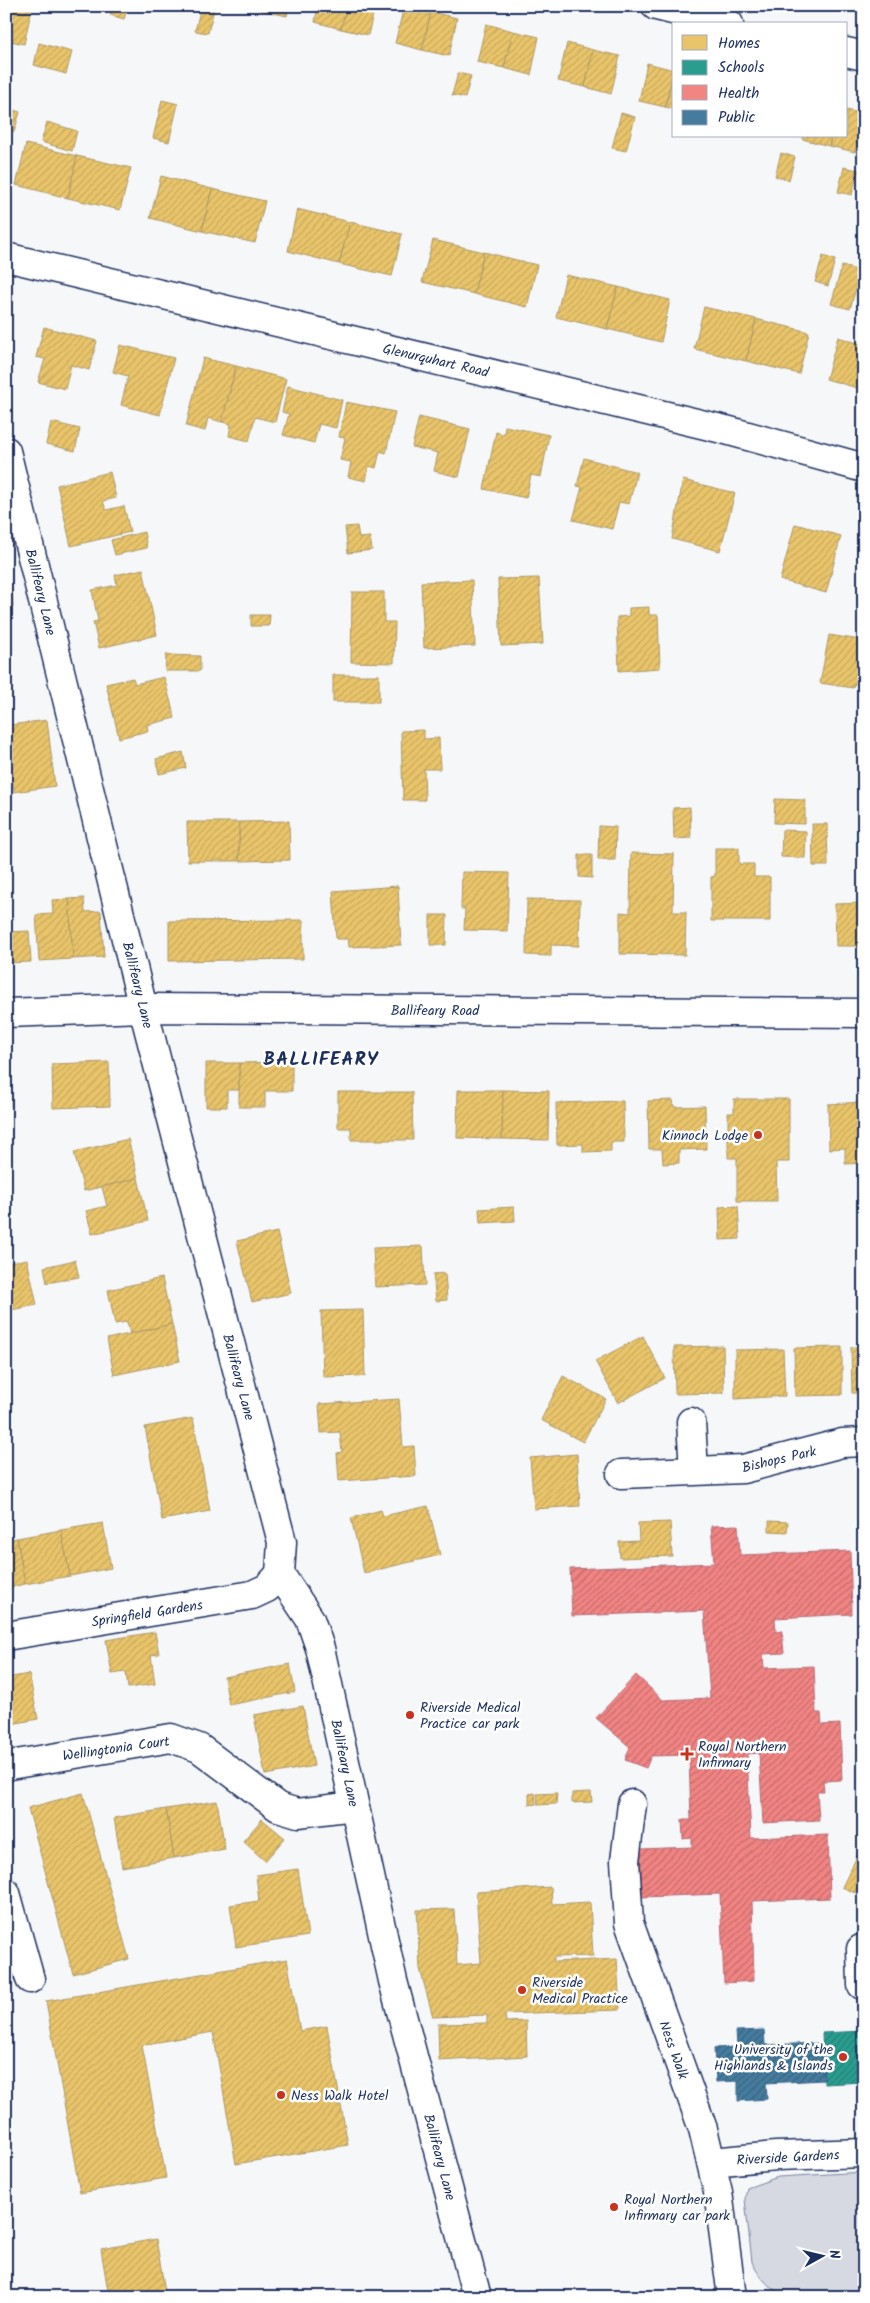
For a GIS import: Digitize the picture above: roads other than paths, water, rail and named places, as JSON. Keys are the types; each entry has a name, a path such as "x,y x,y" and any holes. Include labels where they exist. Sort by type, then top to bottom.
{"main road":[{"path":"656,6 721,22"},
{"path":"848,52 864,56"},
{"name":"Glenurquhart Road","path":"6,257 717,428 864,468"},
{"name":"Ballifeary Lane","path":"6,451 143,1008 282,1542 280,1574 310,1619 320,1648 393,1981 477,2297"},
{"name":"Ballifeary Road","path":"6,1013 143,1008 864,1013"},
{"path":"691,1422 694,1470"},
{"name":"Bishops Park","path":"621,1474 743,1469 842,1443 864,1442"},
{"name":"Springfield Gardens","path":"6,1636 252,1595 267,1588 280,1574"},
{"name":"Wellingtonia Court","path":"6,1767 10,1764 171,1738 198,1748 278,1807 298,1813 354,1806"},
{"name":"Ness Walk","path":"632,1804 625,1861 629,1923 703,2129 712,2162 732,2297"},
{"path":"6,1893 30,1979"},
{"path":"861,1949 862,1985 864,1985"},
{"name":"Riverside Gardens","path":"712,2162 776,2156 864,2153"}],"place":[{"name":"Kinnoch Lodge","path":"758,1135"},
{"name":"Riverside Medical Practice car park","path":"410,1715"},
{"name":"Royal Northern Infirmary","path":"687,1754"},
{"name":"Riverside Medical Practice","path":"522,1990"},
{"name":"University of the Highlands & Islands","path":"843,2057"},
{"name":"Ness Walk Hotel","path":"281,2095"},
{"name":"Royal Northern Infirmary car park","path":"614,2207"}],"district":[{"name":"BALLIFEARY","path":"321,1058"}]}
